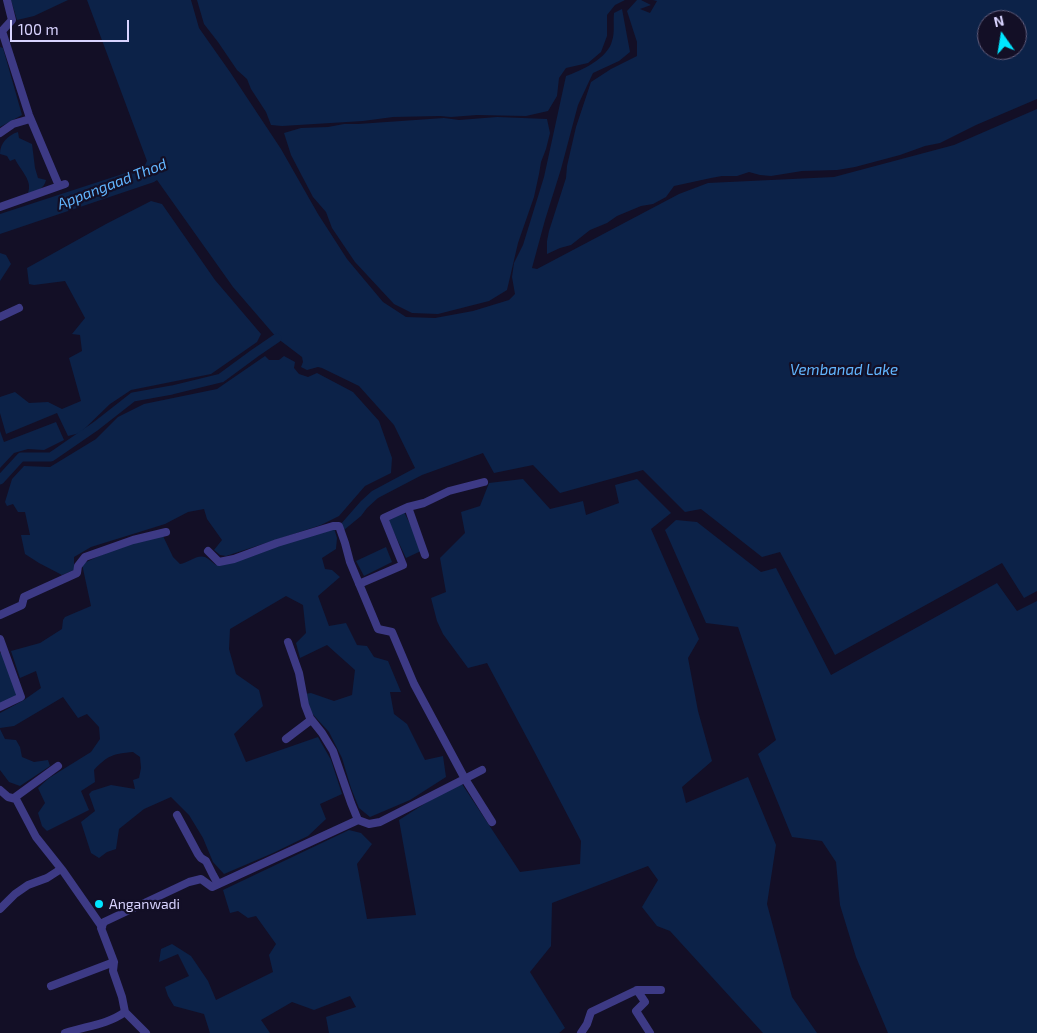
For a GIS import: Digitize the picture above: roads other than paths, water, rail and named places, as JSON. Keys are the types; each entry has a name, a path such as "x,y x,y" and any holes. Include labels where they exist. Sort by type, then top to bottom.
{"street":[{"path":"0,207 62,185 30,118 2,31 12,20 7,0"},
{"path":"0,132 13,124 30,118"},
{"path":"0,317 18,308"},
{"path":"359,584 403,565 384,518 449,492 484,482"},
{"path":"408,507 425,555"},
{"path":"208,551 219,562 234,559 277,543 333,526 339,526 350,562 378,629 392,632 414,684 464,778 492,822"},
{"path":"0,615 22,605 24,597 77,573 78,566 85,557 133,540 166,532"},
{"path":"0,639 20,697 0,707"},
{"path":"288,642 299,672 305,705 311,720 333,751 358,820"},
{"path":"286,739 311,720"},
{"path":"14,798 58,766"},
{"path":"102,927 104,922 189,882 201,879 212,887 358,820 369,824 380,822 482,770"},
{"path":"0,790 16,799 36,837 102,927 114,962 113,971 125,1012 146,1033"},
{"path":"177,815 198,854 206,860 218,884"},
{"path":"0,909 15,894 28,885 47,878 61,869"},
{"path":"51,986 114,962"},
{"path":"638,990 645,1002 636,1011 650,1033"},
{"path":"581,1033 587,1024 591,1012 638,990 661,990"},
{"path":"65,1033 101,1024 125,1012"}],"water":[{"path":"11,0 68,0 34,16 17,20"},
{"name":"Vembanad Lake","path":"87,0 191,0 199,28 281,149 318,214 347,259 383,302 406,317 435,318 473,311 509,300 515,294 512,277 514,263 523,245 544,177 566,76 593,63 605,53 613,38 614,13 622,9 630,52 619,61 593,73 578,105 532,268 537,269 679,194 708,183 834,177 954,145 1037,109 1037,591 1024,598 1002,563 835,655 780,552 762,557 701,509 685,512 643,470 560,493 533,465 494,473 483,453 422,475 378,498 344,530 340,525 372,491 415,468 394,425 359,386 322,368 318,367 307,370 301,367 302,357 277,338 233,287 157,180 0,234 0,214 144,167 147,161"},
{"path":"197,0 625,0 615,5 607,15 607,36 601,52 588,63 566,68 559,78 557,96 548,111 526,116 393,117 363,121 282,126 271,125 266,112 251,89 247,79 237,70 204,24"},
{"path":"637,0 651,5 640,9 650,13 657,1 653,0 1037,0 1037,99 976,125 940,143 855,167 837,170 802,171 771,176 749,172 737,176 722,176 674,186 666,197 653,204 641,206 617,216 607,223 590,230 571,245 547,254 549,231 566,178 576,127 591,82 637,56 637,42 627,11"},
{"path":"0,47 3,48 22,115 0,127"},
{"path":"497,117 547,119 550,133 541,162 534,197 518,243 507,290 489,301 438,314 412,313 394,304 355,262 332,228 326,212 313,197 291,155 284,133 301,128 328,127 344,124"},
{"path":"18,132 19,138 32,144 38,178 46,180 44,186 40,189 28,193 28,180 15,159 10,161 7,156 0,154 1,146 5,140"},
{"path":"151,201 162,204 215,280 261,334 257,342 211,374 131,390 110,404 80,433 68,436 57,413 6,434 0,413 0,397 15,392 29,403 48,402 62,409 81,401 69,358 82,351 80,335 72,334 85,318 65,281 29,284 27,268"},
{"path":"0,253 6,255 11,264 0,281"},
{"path":"265,356 269,360 279,360 284,356 295,362 294,368 299,374 308,377 317,373 353,392 379,421 392,458 391,473 365,486 339,516 321,525 226,556 220,555 214,550 222,540 207,519 204,509 188,512 165,524 91,547 74,557 74,570 62,575 25,554 21,535 30,535 25,512 18,512 13,504 7,506 5,502 12,479 24,466 50,467 96,439 118,417 144,404 217,389"},
{"path":"56,422 64,440 44,450 28,449 14,453 0,468 0,431 4,442"},
{"path":"523,479 550,509 583,501 586,515 619,503 615,485 637,479 671,513 651,529 699,639 688,658 698,711 712,761 682,787 686,803 748,777 776,845 767,904 792,997 817,1033 763,1033 670,931 657,926 642,907 658,880 648,866 552,903 551,946 530,972 565,1028 559,1033 329,1033 326,1017 356,1007 350,996 314,1010 292,1002 261,1020 270,1033 210,1033 204,1014 174,1006 168,996 165,987 189,976 178,954 159,962 161,949 172,944 191,956 208,981 216,1000 273,972 269,955 276,944 256,916 248,918 238,911 230,913 223,890 349,830 361,833 372,844 357,864 367,919 416,915 399,820 460,781 520,872 580,864 581,841 487,663 468,668 443,634 437,621 431,598 446,592 440,558 465,533 461,512 480,506 489,483"},
{"path":"404,512 423,550 406,558 388,520"},
{"path":"676,520 697,522 761,572 776,568 831,675 997,583 1017,611 1037,601 1037,1033 888,1033 856,957 840,905 836,862 822,841 792,837 758,754 776,740 738,627 706,623 665,530"},
{"path":"334,528 337,538 336,549 322,558 325,569 332,570 340,577 318,596 329,626 346,623 357,645 367,646 374,657 388,661 401,692 390,692 394,714 407,724 425,760 443,756 446,777 410,800 370,817 359,808 342,758 329,732 308,709 304,694 311,693 334,701 352,695 355,670 327,645 300,658 296,643 306,633 303,605 286,596 230,629 229,649 236,674 259,690 263,706 234,734 246,762 318,737 331,760 342,794 320,804 326,819 308,836 224,874 213,862 203,838 189,815 171,797 144,809 119,829 116,849 107,852 99,858 91,853 81,822 95,811 89,794 92,791 111,785 135,789 133,780 139,778 141,768 140,757 133,752 111,756 99,765 94,770 95,782 81,791 89,810 47,831 42,826 38,813 45,803 38,788 49,778 91,752 100,739 99,727 87,714 78,718 63,697 14,726 0,728 0,713 41,688 36,671 20,678 11,651 40,643 62,629 65,617 91,606 82,564 134,542 163,536 173,557 180,564 202,556 216,565 227,564 263,550"},
{"path":"386,547 392,562 364,576 356,561"},
{"path":"3,652 18,695 0,704 0,653"},
{"path":"0,729 5,739 16,740 22,757 34,762 48,760 50,766 20,786 9,782 0,770"}],"waterway":[{"path":"0,480 21,457 51,457 96,426 133,397 221,378 277,338"}],"place":[{"name":"Anganwadi","path":"99,904"}],"water label":[{"name":"Appangaad Thod","path":"112,184"}]}
